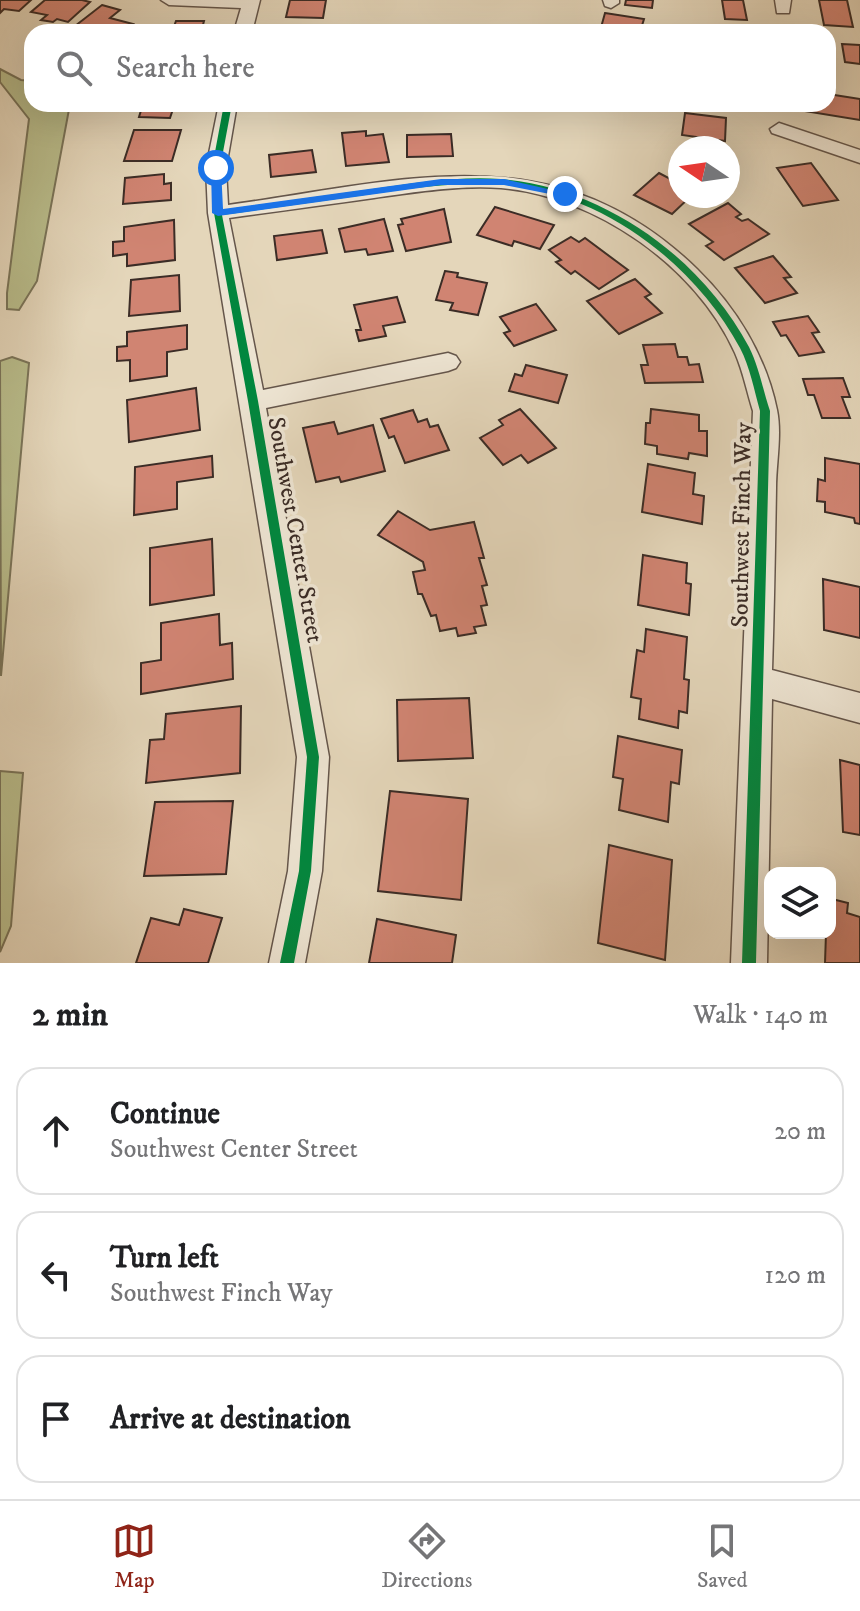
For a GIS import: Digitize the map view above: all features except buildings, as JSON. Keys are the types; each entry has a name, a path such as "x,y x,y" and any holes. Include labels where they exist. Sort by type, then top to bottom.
{"street":[{"path":"169,0 251,2 245,24"},
{"name":"Southwest Center Street","path":"226,112 216,168 218,213 313,757 305,871 287,963"},
{"path":"779,129 860,157"},
{"name":"Southwest Finch Way","path":"218,213 441,182 504,182 565,194 618,218 666,253 710,295 745,349 765,411 749,963"},
{"path":"253,401 448,362"},
{"path":"759,681 860,708"}],"green space":[{"path":"0,69 24,80 24,112 69,112 37,281 19,310 7,309 7,293 29,119 0,82"},
{"path":"12,357 29,363 1,676 0,361"},
{"path":"0,771 23,773 11,926 0,952"}],"cycle path":[{"path":"226,112 216,168 218,213 313,757 305,871 287,963"},
{"path":"218,213 452,182 485,181 539,187 575,198 643,234 701,286 724,315 747,354 765,411 749,963"}],"route":[{"path":"216,168 218,213 441,182 504,182 565,194"}]}
